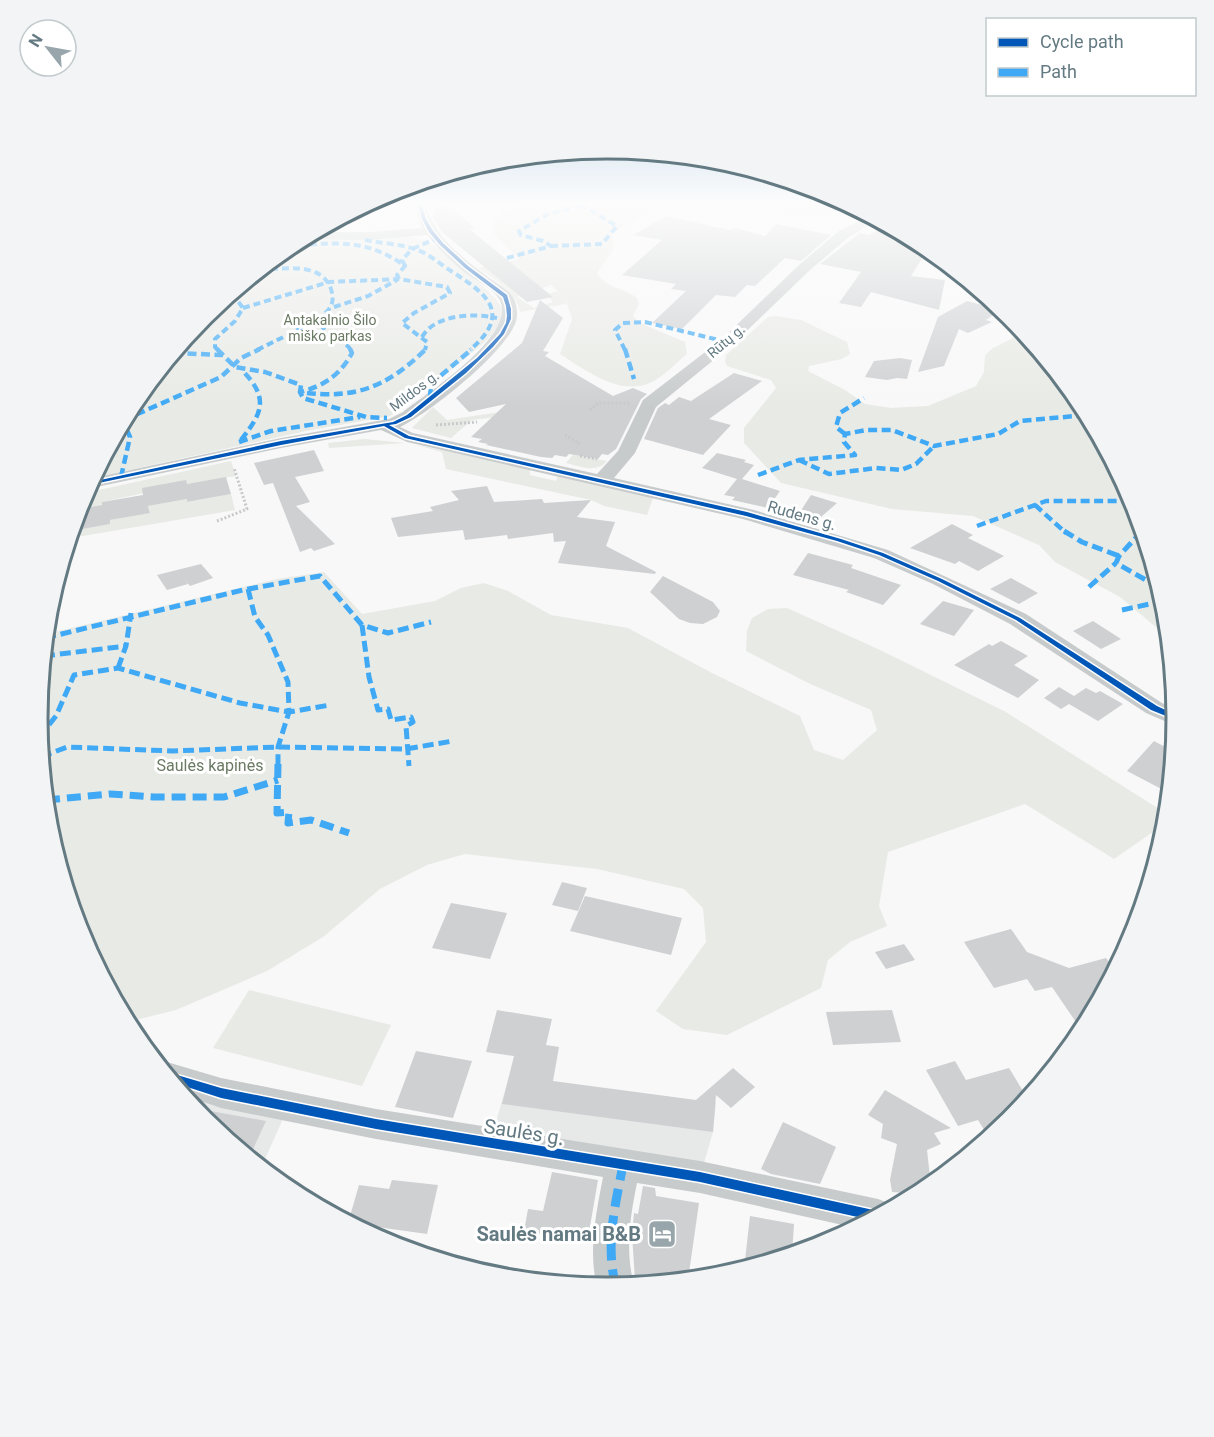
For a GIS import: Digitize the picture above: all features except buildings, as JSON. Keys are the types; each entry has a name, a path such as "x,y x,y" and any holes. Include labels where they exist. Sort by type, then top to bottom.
{"street":[{"name":"Mildos g.","path":"101,481 229,453 386,426 409,416 503,334 508,321 509,307 504,296 476,272"},
{"name":"Rūtų g.","path":"602,480 626,453 649,404 727,342 800,272"},
{"name":"Rudens g.","path":"386,426 407,437 747,514 828,536 881,554 940,580 1018,619 1154,708 1166,713"},
{"name":"Saulės g.","path":"182,1081 220,1093 376,1124 700,1178 866,1213"},
{"path":"613,1278 611,1227 623,1165"}],"path":[{"path":"590,410 598,403 649,404"},
{"path":"565,435 579,443 577,447"},
{"path":"217,521 247,509 229,453"}],"shaded area":[{"path":"509,1076 716,1103 713,1132 700,1177 490,1143"},
{"path":"195,1096 283,1119 265,1160 238,1139"}],"green space":[{"name":"Antakalnio Šilo miško parkas","path":"271,272 468,272 499,303 502,309 501,318 486,341 404,408 390,416 306,431 104,476 142,408 164,378 212,323 238,298"},
{"path":"484,272 598,272 610,285 637,298 639,304 633,316 640,323 685,342 687,354 665,374 650,383 638,386 614,384 560,354 572,319 566,301 566,304 520,312 514,298","holes":["551,285 558,291 546,294 553,302 534,308 517,297"]},
{"path":"768,317 801,320 847,342 850,354 842,359 809,366 808,371 845,390 865,404 891,408 928,406 976,386 984,372 985,355 993,348 1015,337 1072,408 1108,471 1136,539 1147,574 1158,629 1120,597 1055,562 1039,545 973,516 892,509 781,483 744,443 744,428 776,388 771,380 727,366 725,362 726,355"},
{"path":"433,407 447,420 520,409 521,414 472,420 451,438 412,428"},
{"path":"365,439 405,443 329,448 328,443"},
{"path":"417,445 530,468 530,475 556,481 558,475 653,498 647,515 604,506 591,500 446,469 442,452"},
{"path":"573,455 607,461 593,468 566,463"},
{"path":"231,461 236,476 102,502 102,505 90,507 98,490"},
{"path":"231,494 235,510 79,535 82,529 110,524 110,520 150,512 148,506 187,499 188,502"},
{"name":"Saulės kapinės","path":"324,572 362,614 435,601 461,588 484,583 508,591 551,615 628,628 710,672 800,716 814,750 843,760 877,730 871,710 808,683 746,651 747,631 752,618 768,609 787,608 878,649 1004,711 1158,808 1154,831 1114,859 1025,804 888,852 879,906 887,926 850,942 828,960 821,988 727,1035 683,1029 656,1011 706,942 703,908 684,889 597,869 465,854 427,865 380,889 323,937 267,971 176,1010 136,1020 106,966 91,932 67,863 59,828 49,755 48,719 49,682 55,632 277,579"},
{"path":"249,990 391,1025 362,1086 213,1048"}],"marked path":[{"path":"316,272 327,281 333,302 332,308 318,320 320,325 334,339 349,346 352,353 331,379 317,387 300,392 303,398 366,417 387,418"},
{"path":"236,300 243,308 235,321 215,339 215,347 235,367 265,372 301,385 300,392 321,395 355,393 383,382 426,349 427,342 402,323 414,313 450,293 447,287 399,279 397,275 400,272"},
{"path":"430,398 431,384 483,339 490,329 492,316 489,299 478,288 453,272"},
{"path":"243,308 329,282 399,279"},
{"path":"334,307 368,296 397,280"},
{"path":"422,337 426,330 443,321 467,316 497,318"},
{"path":"139,414 221,377 241,358 318,320"},
{"path":"634,379 623,342 615,330 623,323 645,322 727,342"},
{"path":"184,353 223,355"},
{"path":"241,440 255,421 261,405 257,388 242,370"},
{"path":"845,434 836,427 840,413 864,398"},
{"path":"758,475 799,460 855,455 844,442 845,434 866,430 892,430 934,446 998,434 1020,421 1077,416"},
{"path":"239,442 271,431 360,417"},
{"path":"121,477 130,437 128,432"},
{"path":"799,460 829,474 876,468 901,470 916,464 934,446"},
{"path":"977,526 1046,501 1121,501"},
{"path":"1035,505 1064,532 1119,556"},
{"path":"1136,538 1119,556 1116,563 1149,582"},
{"path":"1089,587 1116,563"},
{"path":"55,636 243,590 320,576 362,625 388,633 431,622"},
{"path":"248,589 255,617 268,635 288,682 289,712 278,747 277,813 289,812 288,823 311,820 349,833"},
{"path":"1122,610 1154,603"},
{"path":"118,668 126,646 131,613"},
{"path":"362,625 369,677 378,710 388,709 391,720 411,717 413,722 406,726 409,766"},
{"path":"52,655 126,646"},
{"path":"48,726 56,716 74,675 118,668 240,703 289,712 330,705"},
{"path":"49,754 67,747 173,751 278,747 406,749 453,741"},
{"path":"54,799 110,794 154,797 224,797 278,780"},
{"path":"613,1278 611,1258 612,1226 623,1165"}],"cycle path":[{"path":"101,482 281,443 394,423 409,416 479,359 502,334 508,323 509,312 505,296 474,272"},
{"path":"386,426 407,437 747,514 881,554 940,580 1018,619 1154,708 1166,713"},
{"path":"182,1081 221,1093 376,1124 700,1177 866,1213"}],"place":[{"name":"Saulės namai B&B","path":"662,1234"}]}
